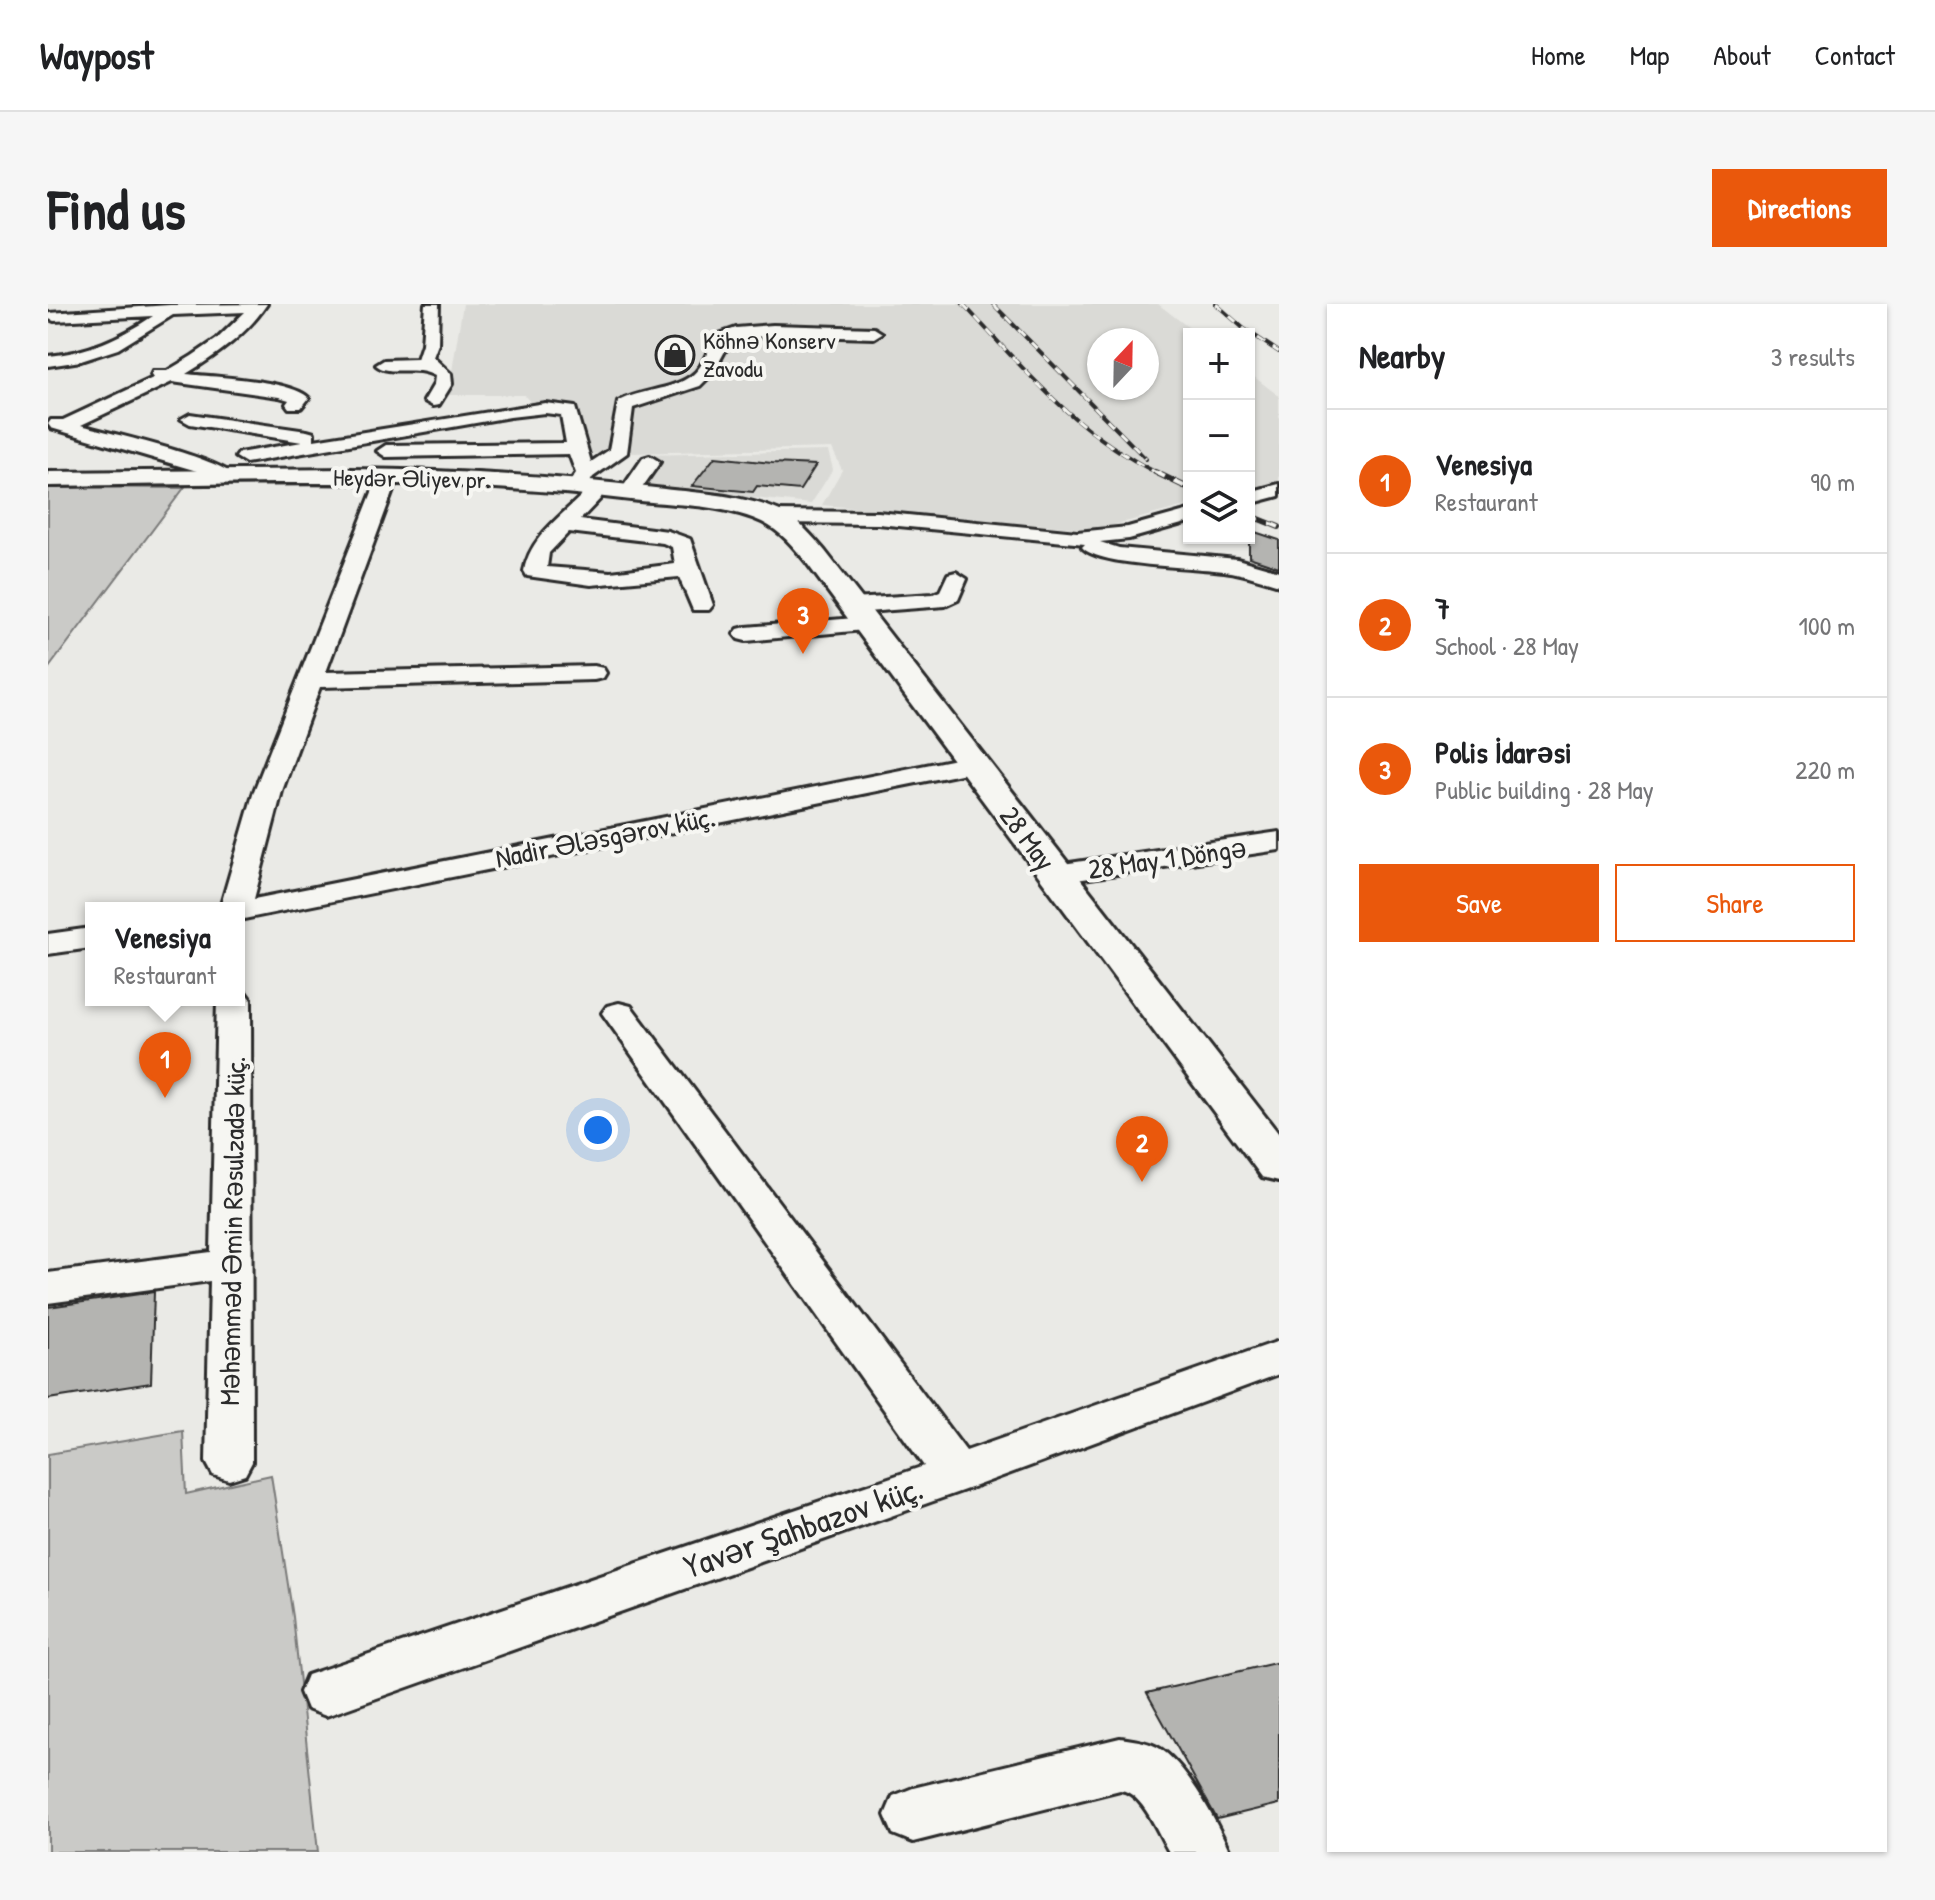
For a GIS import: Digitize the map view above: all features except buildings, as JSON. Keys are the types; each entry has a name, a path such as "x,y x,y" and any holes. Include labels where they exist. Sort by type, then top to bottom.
{"main road":[{"name":"Heydər Əliyev pr.","path":"48,479 388,477 585,482 745,508 772,517"},
{"name":"28 May","path":"772,517 799,539 860,615 1279,1166"}],"street":[{"path":"427,364 425,357 430,344 432,304"},
{"path":"54,316 259,306"},
{"path":"56,424 127,400 230,338 259,306"},
{"path":"48,361 92,354 153,325 171,309"},
{"path":"585,482 618,453 624,406 632,400 700,379 724,338 736,333 762,331 874,333"},
{"path":"384,365 427,364 443,374 443,384 433,401"},
{"path":"130,373 167,375 281,392 300,398 295,404"},
{"path":"246,457 510,412 560,408 569,411 591,498 538,553 535,571 556,577 594,577 657,575 687,569"},
{"path":"190,419 339,441 346,450 358,451 576,448"},
{"path":"56,424 204,467 227,478"},
{"path":"630,491 650,462"},
{"path":"239,902 268,791 313,680 388,477"},
{"path":"1262,495 1279,504"},
{"path":"772,517 818,515 878,518 1077,538 1129,533 1183,518"},
{"path":"566,525 668,537 682,544 687,569 701,605"},
{"path":"1077,538 1097,549 1117,554 1208,562 1279,578"},
{"path":"746,634 937,601 950,595 956,579"},
{"path":"313,680 594,673"},
{"name":"Nadir Ələsgərov küç.","path":"245,907 971,764"},
{"name":"28 May 1 Döngə","path":"1056,874 1279,841"},
{"path":"48,944 85,939"},
{"name":"Məhəmməd Əmin Rəsulzadə küç.","path":"229,1462 234,1006"},
{"path":"619,1013 956,1474"},
{"path":"48,1288 233,1263"},
{"name":"Yavər Şahbazov küç.","path":"326,1692 956,1474 1279,1357"},
{"path":"913,1815 1120,1764 1139,1766 1156,1779 1201,1852"}],"shaded area":[{"path":"463,304 1158,304 1189,328 1183,328 1183,507 1095,530 822,505 842,470 832,448 590,454 576,407 534,406 524,395 448,395"},
{"path":"1255,378 1279,396 1279,482 1255,488"},
{"path":"828,451 833,469 811,504 621,484 642,455"},
{"path":"48,487 184,488 48,669"},
{"path":"183,1431 186,1494 271,1475 293,1617 318,1852 48,1852 48,1454"}],"railway":[{"path":"963,304 1031,377 1076,419 1128,457 1158,473"},
{"path":"993,304 1146,459"},
{"path":"1216,304 1243,328 1279,352"},
{"path":"1158,473 1183,486"},
{"path":"1255,517 1279,527"}],"place":[{"name":"Köhnə Konserv Zavodu","path":"675,355"},
{"name":"Polis İdarəsi","path":"803,654"},
{"name":"Venesiya","path":"165,1098"},
{"name":"7","path":"1142,1182"}]}
